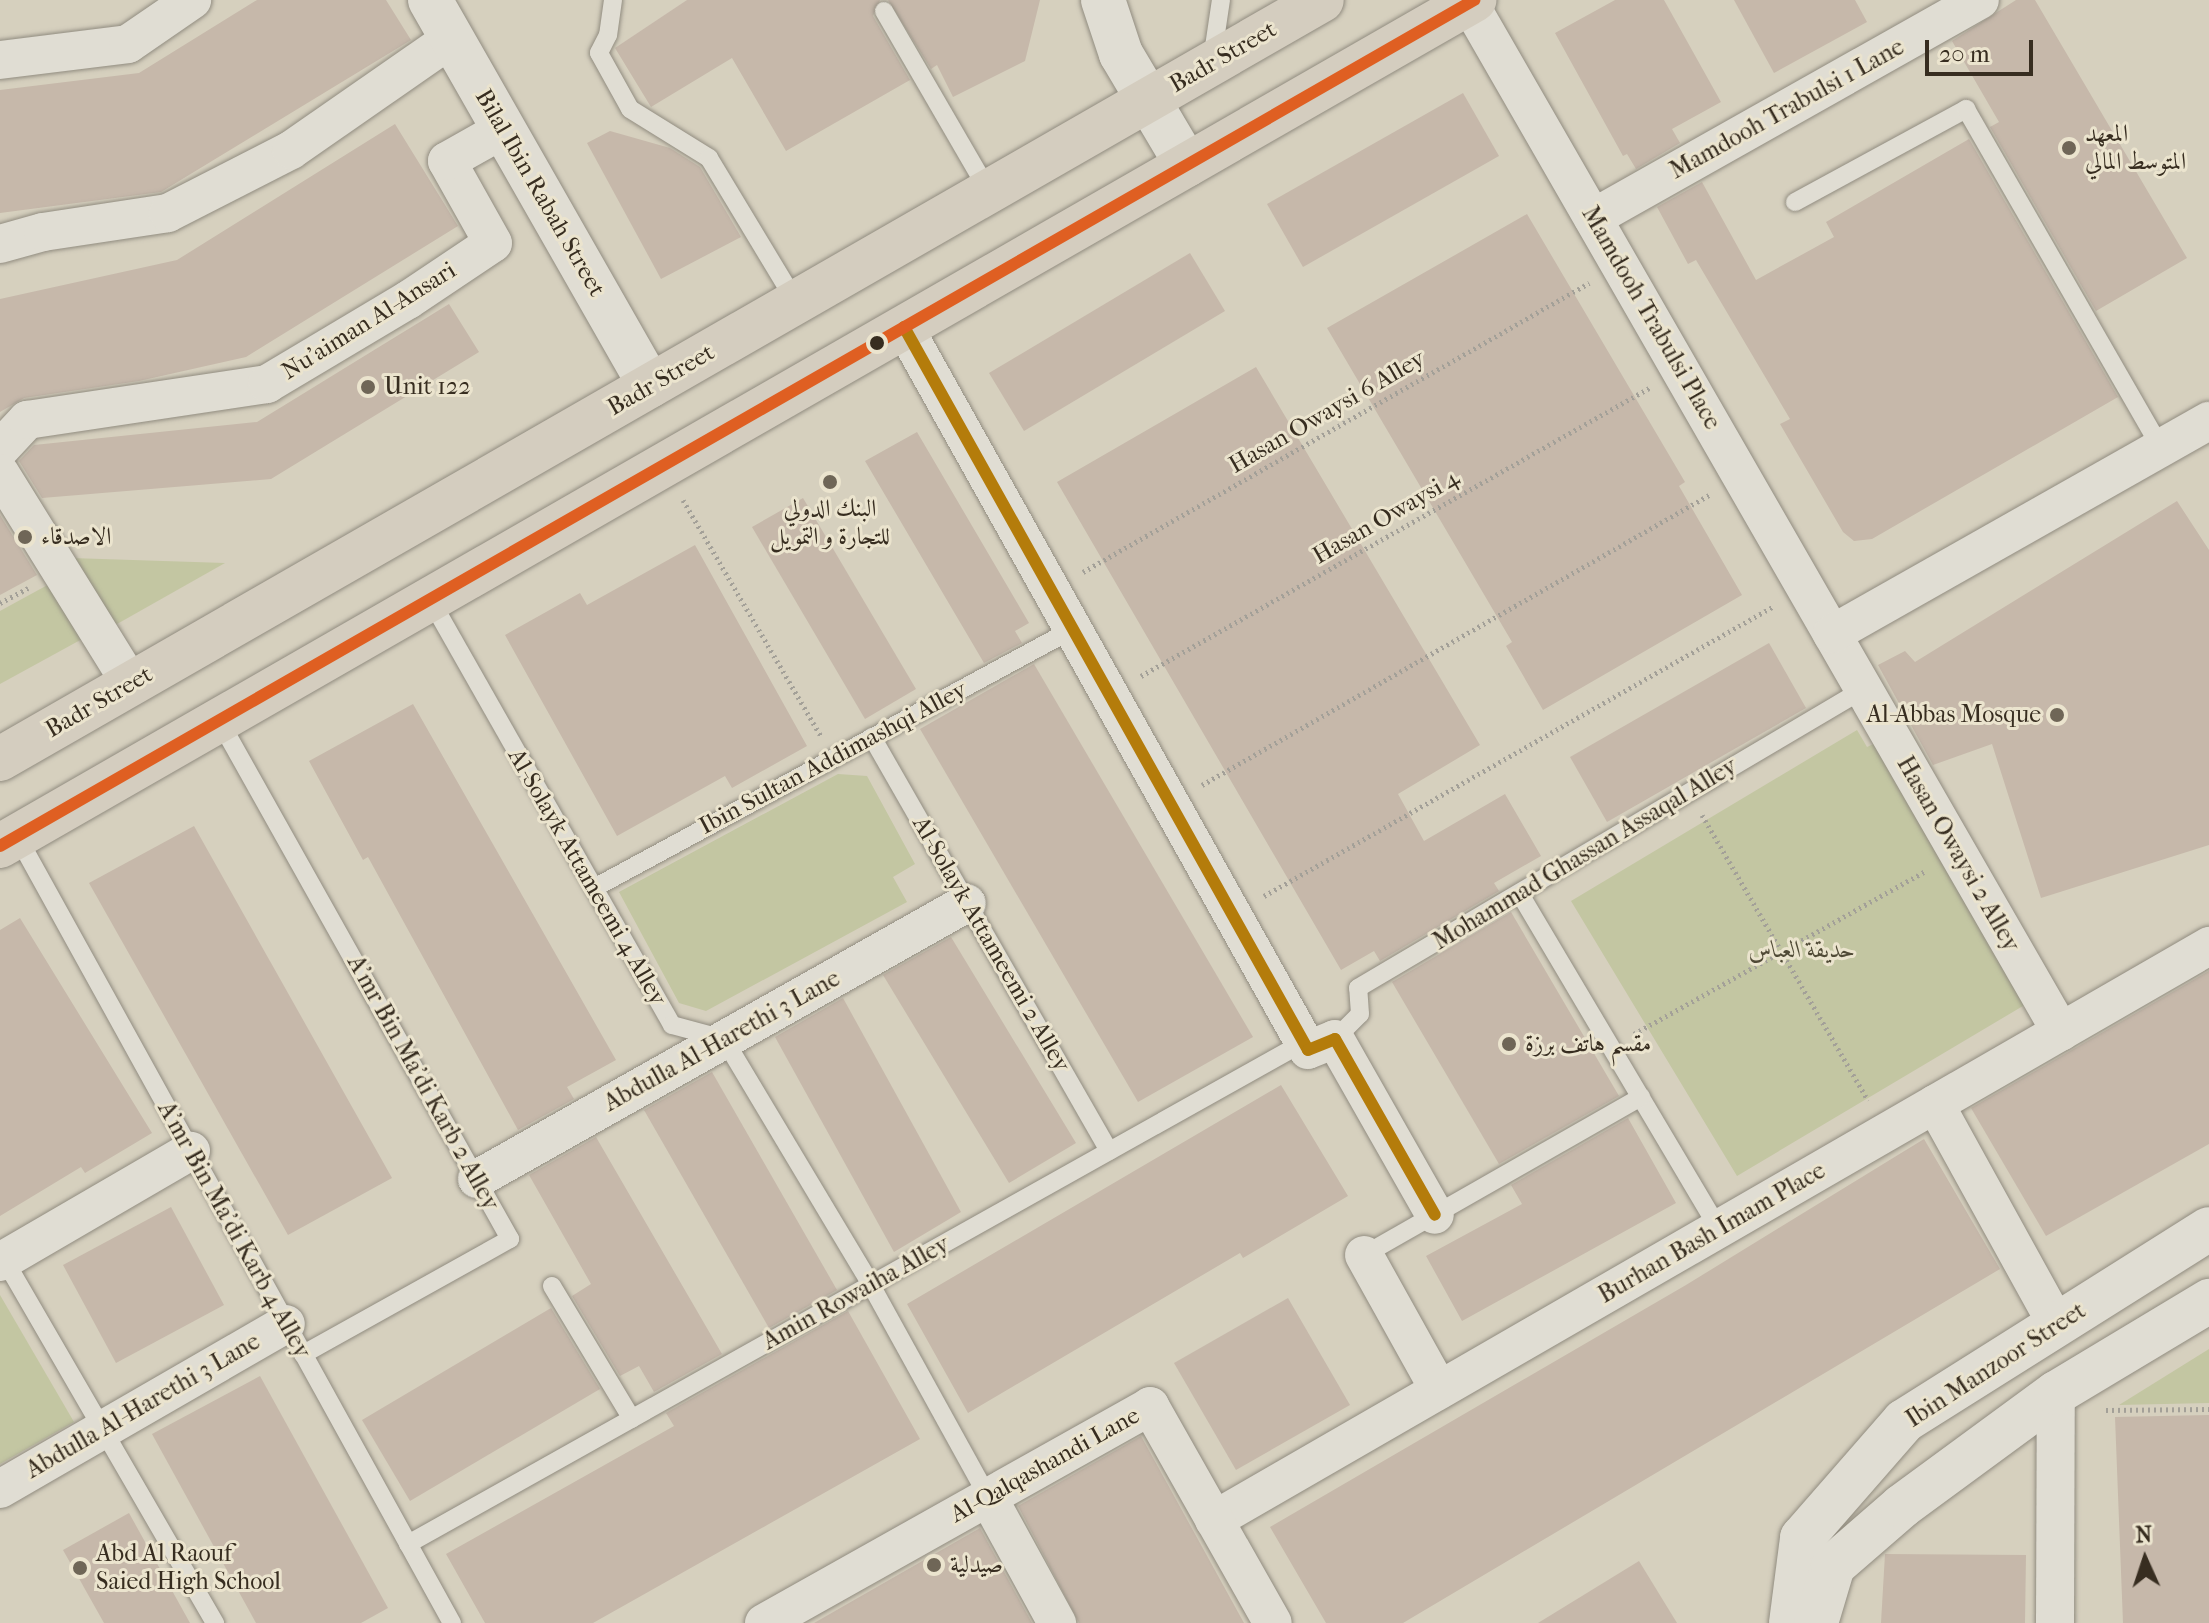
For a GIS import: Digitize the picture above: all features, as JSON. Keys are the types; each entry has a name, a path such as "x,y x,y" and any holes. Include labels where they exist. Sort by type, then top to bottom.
{"main road":[{"name":"Bilal Ibin Rabah Street","path":"430,0 650,386"},
{"path":"1075,0 1121,54 1187,165"},
{"path":"1103,0 1121,54"},
{"name":"Badr Street","path":"0,759 1322,0"},
{"path":"8,841 1472,1"},
{"name":"Ibin Manzoor Street","path":"1791,1623 1802,1538 1904,1421 2209,1229"},
{"path":"1816,1623 1833,1566 1902,1506 2209,1301"}],"street":[{"path":"0,60 128,44 192,0"},
{"name":"Mamdooh Trabulsi 1 Lane","path":"1593,218 1980,0"},
{"name":"Mamdooh Trabulsi Place","path":"1472,1 1832,634"},
{"path":"0,244 43,232 168,213 291,150 452,38"},
{"name":"Nu'aiman Al-Ansari","path":"0,449 27,420 267,384 408,300 493,243 447,161 504,129"},
{"path":"904,327 1232,914 1435,1215"},
{"path":"1832,634 2209,421"},
{"path":"0,473 131,684"},
{"name":"Hasan Owaysi 2 Alley","path":"1832,634 2061,1032"},
{"name":"Abdulla Al-Harethi 3 Lane","path":"477,1179 967,903"},
{"name":"Burhan Bash Imam Place","path":"1214,1520 2209,946"},
{"path":"1935,1104 2057,1325"},
{"path":"2,1260 191,1151"},
{"path":"1364,1255 1439,1390"},
{"name":"Abdulla Al-Harethi 3 Lane","path":"0,1489 103,1429 294,1339"},
{"path":"2055,1623 2056,1402"},
{"name":"Al-Qalqashandi Lane","path":"764,1623 1150,1406 1273,1623"},
{"path":"988,1497 1057,1623"}],"lane":[{"path":"613,0 599,53 630,109 709,158 796,302"},
{"path":"1211,64 1221,0"},
{"path":"884,11 989,192"},
{"path":"1795,202 1966,109 2161,448"},
{"name":"Al-Solayk Attameemi 4 Alley","path":"430,599 672,1025 724,1039"},
{"name":"Ibin Sultan Addimashqi Alley","path":"594,888 1073,629"},
{"name":"Mohammad Ghassan Assaqal Alley","path":"1319,1040 1360,1014 1358,988 1864,689"},
{"name":"A'mr Bin Ma'di Karb 2 Alley","path":"219,720 510,1239 294,1339"},
{"name":"Al-Solayk Attameemi 2 Alley","path":"872,737 1109,1151"},
{"name":"A'mr Bin Ma'di Karb 4 Alley","path":"8,841 191,1151 452,1623"},
{"path":"1520,894 1719,1229"},
{"path":"724,1039 871,1285 988,1497"},
{"name":"Amin Rowaiha Alley","path":"408,1544 1109,1151 1319,1040"},
{"path":"1364,1255 1641,1097"},
{"path":"2,1260 215,1623"},
{"path":"552,1286 632,1419"}],"path":[{"name":"Hasan Owaysi 6 Alley","path":"1051,591 1620,265"},
{"name":"Hasan Owaysi 4","path":"1109,694 1680,370"},
{"path":"665,464 834,758"},
{"path":"1170,804 1741,476"},
{"path":"1232,914 1806,588"},
{"path":"1688,793 1784,953 1886,1133"},
{"path":"1611,1047 1958,853"},
{"path":"2056,1402 2209,1409"}],"green space":[{"path":"71,558 225,563 110,628"},
{"path":"53,582 84,638 0,684 0,611"},
{"name":"حديقة العباس","path":"1857,730 1867,747 1878,742 2033,1000 1737,1176 1571,901"},
{"path":"838,774 867,776 915,864 893,877 907,902 706,1011 679,1003 619,892"},
{"path":"0,1295 74,1422 0,1464"},
{"path":"2209,1349 2209,1403 2119,1405"}],"building":[{"path":"257,0 386,0 411,40 161,192 0,213 0,90 139,73"},
{"path":"687,0 880,0 873,16 910,80 786,151 732,58 651,107 615,48"},
{"path":"888,0 1040,0 1025,61 953,97 937,65 931,69"},
{"path":"1615,0 1664,0 1721,102 1672,129 1680,143 1636,169 1627,154 1623,156 1555,33"},
{"path":"1734,0 1855,0 1867,22 1774,73"},
{"name":"المعهد المتوسط المالي","path":"2016,0 2035,0 2187,258 2096,311 1990,127 1999,122 1952,41"},
{"path":"1463,93 1499,156 1303,267 1267,204"},
{"path":"395,124 458,226 246,357 139,381 24,398 0,412 0,299 177,260"},
{"path":"610,131 670,148 700,167 741,237 661,279 587,143"},
{"path":"1969,139 2118,397 1872,539 1854,541 1843,532 1780,424 1790,419 1696,260 1688,264 1657,207 1702,182 1756,280 1834,237 1826,222"},
{"path":"1527,214 1685,482 1679,486 1742,595 1543,710 1506,646 1512,642 1327,328"},
{"path":"1190,253 1225,311 1024,431 989,373"},
{"name":"Unit 122","path":"449,304 479,352 271,479 42,498 19,461 34,445 257,422"},
{"path":"1256,367 1480,745 1398,794 1424,841 1505,794 1541,856 1494,883 1499,891 1380,961 1374,951 1341,970 1057,482"},
{"path":"917,432 1029,623 1015,631 1022,643 984,663 865,461"},
{"path":"803,498 916,689 865,719 752,527"},
{"name":"Al-Abbas Mosque","path":"2177,501 2209,550 2209,845 2041,898 1992,744 1933,765 1878,665 1905,651 1915,662"},
{"path":"0,515 37,575 0,595"},
{"path":"695,545 807,746 732,788 725,776 617,836 505,635 580,593 587,605"},
{"path":"1769,643 1806,708 1607,822 1570,757"},
{"path":"1034,664 1253,1037 1138,1102 920,729"},
{"path":"413,704 616,1060 567,1087 574,1099 518,1130 368,857 363,860 309,761"},
{"path":"194,826 392,1178 288,1235 89,883"},
{"name":"مقسم هاتف برزة","path":"1511,912 1619,1096 1499,1164 1392,982"},
{"path":"20,918 152,1133 85,1173 81,1167 0,1216 0,930"},
{"path":"951,937 1076,1143 1009,1183 883,975"},
{"path":"2209,971 2209,1144 2046,1236 1971,1108"},
{"path":"843,998 961,1212 894,1252 775,1037"},
{"path":"712,1072 837,1290 769,1328 644,1110"},
{"path":"1281,1085 1348,1196 1243,1258 1240,1253 968,1413 907,1304"},
{"path":"1628,1118 1676,1203 1462,1321 1426,1256 1522,1204 1511,1185"},
{"path":"596,1137 722,1354 654,1392 639,1366 620,1376 572,1296 591,1284 529,1175"},
{"path":"1924,1139 2000,1269 1403,1623 1326,1623 1270,1527 1686,1285"},
{"path":"171,1207 224,1305 116,1363 63,1265"},
{"path":"1288,1298 1350,1405 1236,1470 1174,1363"},
{"path":"551,1308 600,1389 410,1501 362,1420"},
{"path":"848,1311 920,1439 593,1623 485,1623 446,1554 674,1426 666,1413"},
{"path":"260,1376 388,1608 361,1623 256,1623 152,1434"},
{"path":"2209,1415 2209,1623 2123,1623 2115,1417"},
{"path":"1141,1436 1244,1623 1079,1623 1018,1506"},
{"path":"129,1513 190,1623 104,1623 63,1550"},
{"path":"980,1528 1032,1623 814,1623"},
{"path":"1885,1554 2026,1555 2025,1623 1881,1623"},
{"path":"1639,1561 1677,1623 1538,1623"}],"transit line":[{"path":"0,846 1474,0"},
{"path":"904,327 1308,1050 1335,1039 1435,1215"}],"place":[{"name":"المعهد المتوسط المالي","path":"2069,148"},
{"name":"Unit 122","path":"368,387"},
{"name":"البنك الدولي للتجارة و التمويل","path":"830,482"},
{"name":"الاصدقاء","path":"25,537"},
{"name":"Al-Abbas Mosque","path":"2057,715"},
{"name":"مقسم هاتف برزة","path":"1509,1044"},
{"name":"صيدلية","path":"934,1565"},
{"name":"Abd Al Raouf Saied High School","path":"80,1568"}]}
